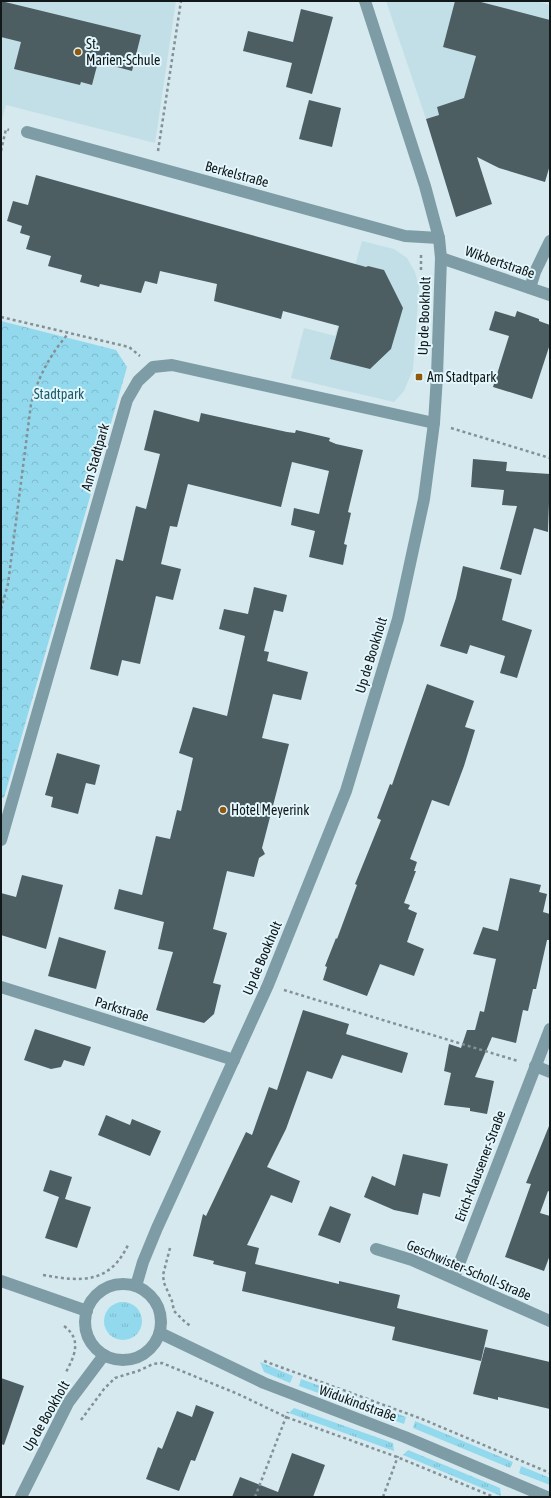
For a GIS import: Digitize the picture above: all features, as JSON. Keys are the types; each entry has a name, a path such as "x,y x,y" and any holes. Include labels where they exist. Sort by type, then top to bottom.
{"street":[{"name":"Up de Bookholt","path":"136,1286 143,1262 157,1228 268,985 346,791 398,619 424,498 434,423 440,258 439,238 425,186 364,1"},
{"name":"Berkelstraße","path":"27,132 398,234 420,238 439,238"},
{"path":"530,288 535,272 550,241"},
{"name":"Wikbertstraße","path":"440,258 550,295"},
{"path":"153,368 172,365 434,423"},
{"name":"Am Stadtpark","path":"1,840 127,400 138,381 153,368"},
{"name":"Parkstraße","path":"1,987 234,1060"},
{"name":"Erich-Klausener-Straße","path":"454,1277 550,1029"},
{"path":"535,1066 550,1072"},
{"name":"Geschwister-Scholl-Straße","path":"376,1249 412,1260 454,1277 550,1321"},
{"path":"1,1281 86,1312"},
{"path":"126,1284 136,1286 146,1292 154,1300 160,1316 160,1333 154,1344 147,1352 137,1357 126,1360 115,1359 104,1355 95,1347 88,1336 85,1324 86,1312 97,1294 106,1288 126,1284"},
{"name":"Widukindstraße","path":"160,1333 294,1396 405,1437 547,1497"},
{"name":"Up de Bookholt","path":"21,1497 68,1403 104,1355"}],"path":[{"path":"155,167 182,1"},
{"path":"420,238 421,277"},
{"path":"1,318 129,347 153,368"},
{"path":"1,609 8,584 31,404 35,388 60,342 68,334"},
{"path":"434,423 550,458"},
{"path":"268,985 535,1066"},
{"path":"39,1274 67,1280 92,1279 110,1270 123,1257 130,1242"},
{"path":"64,1326 72,1332 76,1344 70,1365"},
{"path":"258,1359 422,1419 550,1473"},
{"path":"104,1389 115,1378 138,1372 153,1364 162,1363 238,1394 286,1417 397,1456 494,1497"},
{"path":"255,1497 294,1396"},
{"path":"383,1497 405,1437"}],"shaded area":[{"path":"1,1 176,1 155,143 6,105 1,123"},
{"path":"386,1 536,1 550,5 550,129 454,102 437,107 439,115 426,119"},
{"path":"362,241 394,249 407,258 415,272 419,287 413,369 404,391 394,402 291,378 304,328 335,336"}],"green space":[{"name":"Stadtpark","path":"1,321 116,350 127,367 4,798 1,797"},
{"path":"119,1302 127,1302 134,1305 139,1310 142,1321 139,1332 134,1337 127,1340 119,1340 112,1337 107,1332 104,1325 104,1317 107,1310 112,1305"},
{"path":"260,1362 293,1376 290,1383 264,1372"},
{"path":"301,1379 406,1417 404,1424 299,1386"},
{"path":"294,1408 393,1443 394,1451 289,1413"},
{"path":"415,1421 513,1462 510,1468 413,1428"},
{"path":"408,1450 500,1488 501,1496 403,1455"},
{"path":"521,1466 550,1478 550,1485 519,1473"}],"building":[{"name":"St. Marien-Schule","path":"1,1 141,35 132,71 98,62 92,85 81,82 80,85 14,69 21,42 1,37"},
{"path":"455,1 477,1 550,20 550,165 545,182 499,168 477,157 492,204 456,217 426,119 439,115 437,107 464,98 476,56 443,47"},
{"path":"301,9 333,17 312,94 286,87 292,63 243,51 248,31 293,42"},
{"path":"309,100 341,108 332,147 299,139"},
{"path":"36,175 366,267 368,266 384,270 403,308 391,349 370,369 330,359 339,326 283,311 281,319 214,301 217,284 160,271 157,284 145,281 141,293 100,284 99,287 80,282 82,275 48,266 51,256 26,249 30,236 20,233 22,226 7,221 13,201 28,205"},
{"path":"495,311 515,317 517,311 539,319 539,321 550,325 550,344 532,399 493,387 509,336 489,330"},
{"path":"154,410 199,422 201,413 287,432 295,433 296,430 330,438 329,441 336,444 363,450 348,512 351,513 344,544 347,545 343,565 309,557 315,531 291,525 294,508 319,514 329,471 292,462 281,507 188,484 177,527 170,526 161,564 181,569 173,600 156,596 140,664 122,660 118,676 90,669 116,559 123,561 136,506 146,509 160,454 144,450"},
{"path":"473,459 507,462 506,471 550,474 548,532 534,528 521,575 500,569 517,506 502,505 504,490 471,487"},
{"path":"463,566 512,579 502,620 532,630 517,678 500,673 505,656 470,645 467,654 440,646 456,598"},
{"path":"254,587 287,595 283,612 274,610 264,651 269,652 267,661 308,672 301,700 273,694 262,738 289,744 262,848 265,854 259,858 254,877 227,871 213,929 227,933 213,983 221,985 214,1014 204,1023 156,1010 173,952 158,949 164,922 114,909 119,889 142,895 156,836 170,839 177,810 181,811 193,758 179,753 193,707 227,716 245,636 219,629 224,609 248,614"},
{"path":"427,684 474,701 465,727 475,730 464,766 449,806 432,800 410,859 417,862 414,871 416,871 404,903 410,905 408,909 417,913 407,942 424,949 414,976 380,964 367,996 323,980 327,967 325,966 336,938 337,939 357,885 355,884 381,820 377,818 390,784 392,785"},
{"path":"57,753 100,765 95,785 86,783 78,814 51,807 53,797 45,795"},
{"path":"22,875 63,885 46,949 1,935 1,893 16,897"},
{"path":"510,878 541,885 539,892 547,894 543,912 550,914 550,940 547,940 536,989 533,989 528,1011 523,1010 516,1043 492,1037 475,1077 494,1081 487,1114 470,1111 470,1108 444,1105 451,1073 444,1071 449,1044 461,1048 467,1030 475,1030 480,1011 484,1012 496,959 473,954 483,927 498,931"},
{"path":"59,937 106,951 96,989 48,976"},
{"path":"303,1010 349,1024 346,1034 408,1053 402,1073 342,1055 332,1079 307,1071 286,1129 267,1167 300,1181 292,1203 271,1195 247,1245 259,1248 255,1264 339,1284 339,1281 400,1295 397,1308 488,1330 481,1361 392,1340 395,1327 242,1291 246,1272 213,1264 214,1261 193,1256 203,1214 206,1216 246,1132 252,1135 269,1087 277,1090"},
{"path":"35,1029 91,1047 84,1066 64,1060 61,1067 51,1069 24,1060"},
{"path":"106,1115 130,1125 132,1119 161,1131 150,1156 98,1135"},
{"path":"549,1126 550,1192 548,1191 540,1213 550,1216 550,1255 544,1271 505,1257 531,1184 526,1183"},
{"path":"403,1154 448,1164 440,1197 423,1193 418,1215 394,1210 364,1197 372,1176 395,1186"},
{"path":"50,1170 72,1177 65,1199 91,1207 77,1248 45,1238 59,1197 43,1191"},
{"path":"330,1206 351,1214 340,1243 318,1235"},
{"path":"485,1347 550,1362 550,1409 498,1397 498,1400 473,1394"},
{"path":"1,1378 24,1386 4,1445 1,1444"},
{"path":"196,1405 214,1412 195,1461 191,1460 179,1491 146,1479 158,1447 162,1449 177,1411 192,1417"},
{"path":"292,1453 325,1465 313,1497 232,1497 240,1477 278,1492"}],"place":[{"name":"St. Marien-Schule","path":"78,52"},
{"name":"Am Stadtpark","path":"419,377"},
{"name":"Hotel Meyerink","path":"223,810"}]}
